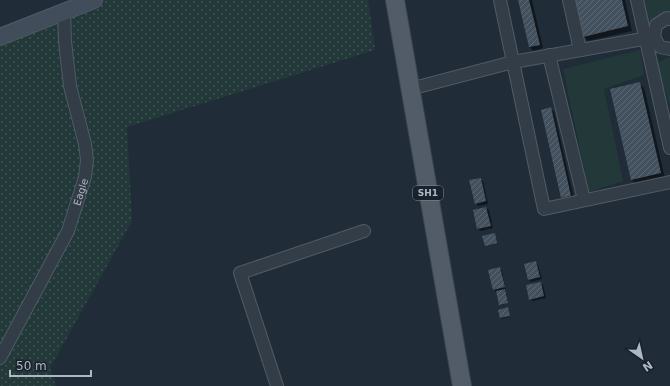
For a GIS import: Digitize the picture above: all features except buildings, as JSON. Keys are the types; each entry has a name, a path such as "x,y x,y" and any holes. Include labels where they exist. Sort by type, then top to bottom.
{"main road":[{"path":"0,37 71,6 94,0"},
{"name":"SH1","path":"395,0 462,386"}],"street":[{"path":"500,0 544,209 670,182"},
{"path":"569,0 580,50"},
{"path":"637,0 650,38 670,148"},
{"name":"Eagle","path":"0,358 68,231 86,177 87,160 85,144 70,86 65,41 71,6"},
{"path":"650,38 656,25 666,18 670,19"},
{"path":"410,89 513,62 650,38 660,46 670,49"},
{"path":"549,55 584,200"},
{"path":"277,386 240,273 364,231"}],"green space":[{"path":"100,0 368,0 375,50 127,127 132,221 50,368 56,386 0,386 0,41"},
{"path":"643,0 670,0 670,17 648,21"},
{"path":"640,50 644,75 604,89 623,181 589,192 563,69"},
{"path":"670,57 670,107 656,63"}]}
